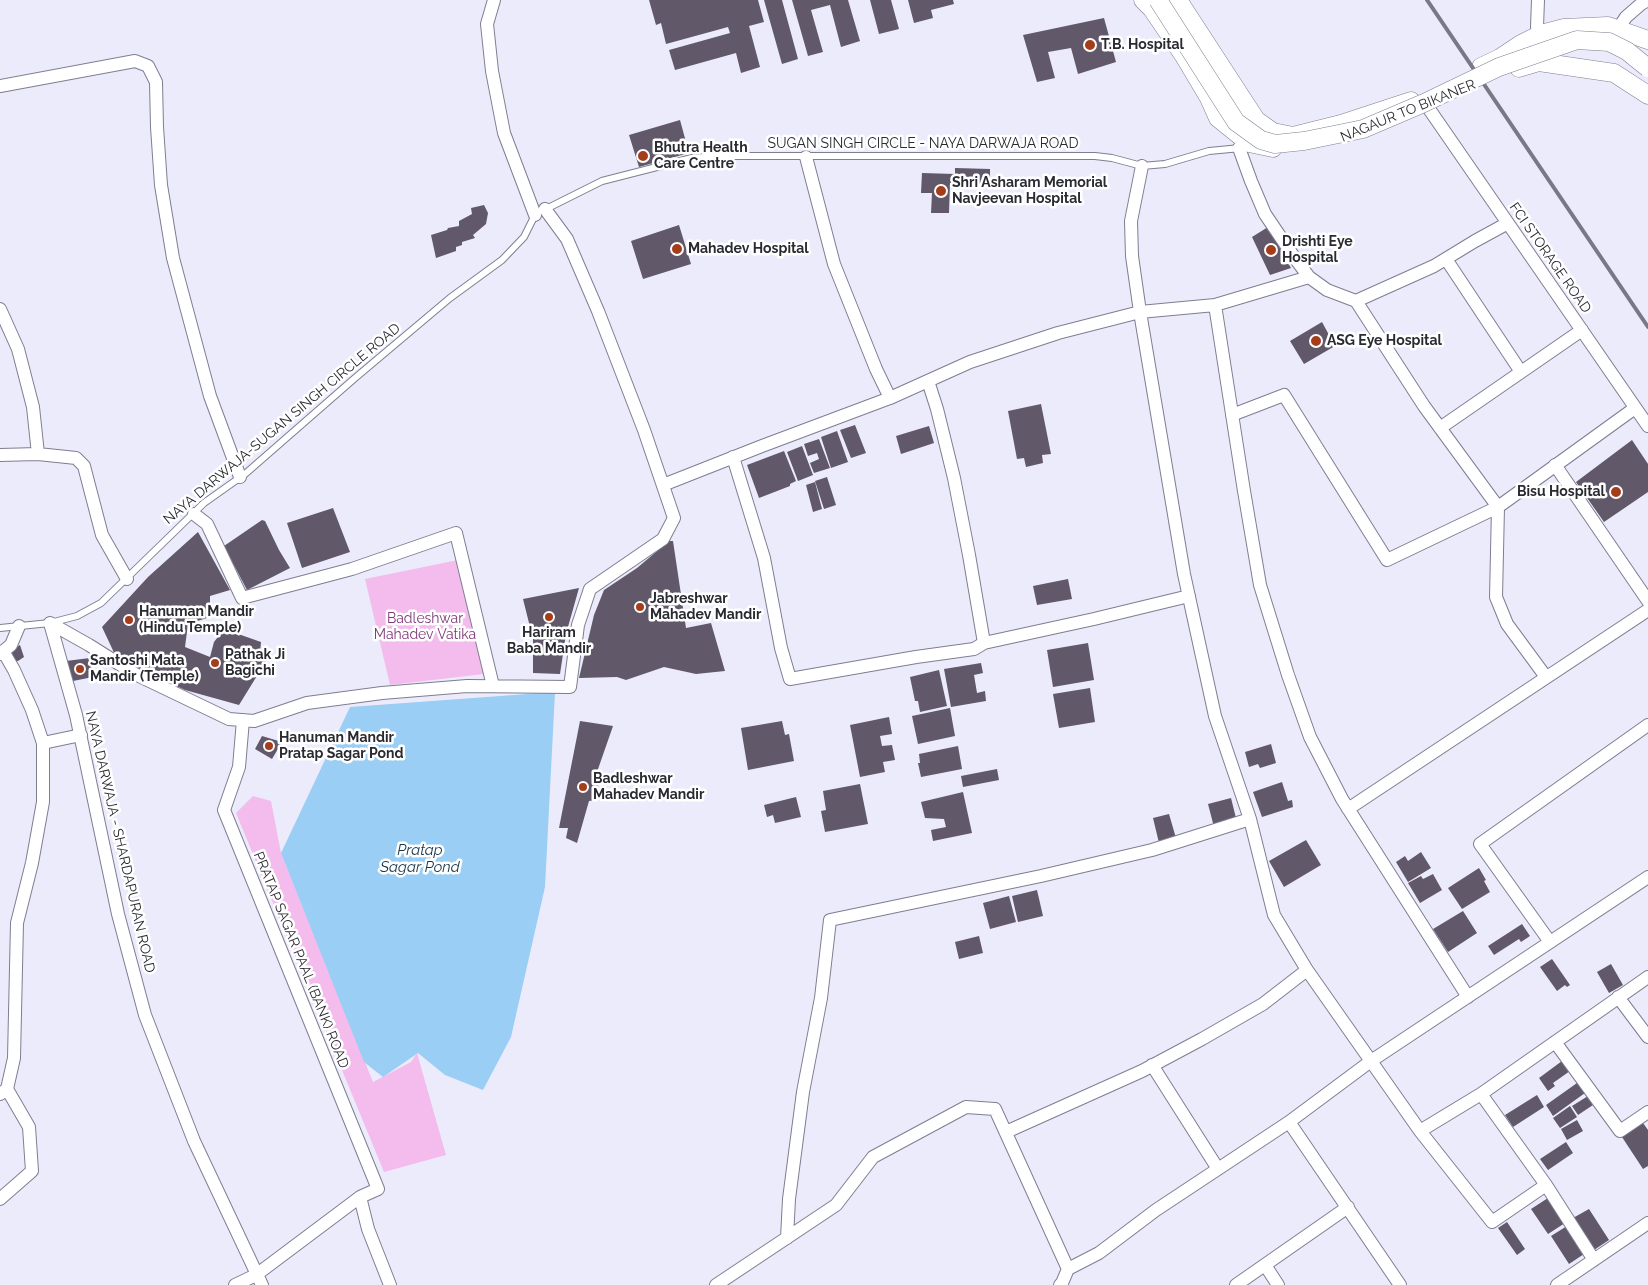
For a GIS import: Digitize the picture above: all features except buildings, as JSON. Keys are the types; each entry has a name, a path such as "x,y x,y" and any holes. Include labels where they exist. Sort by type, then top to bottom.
{"main road":[{"name":"NAGAUR TO BIKANER","path":"1143,0 1152,8 1184,56 1209,98 1218,118 1249,143 1277,149 1306,147 1334,142 1361,134 1501,73 1539,62 1614,73 1648,95"},
{"path":"1158,0 1236,122 1262,140 1275,144 1304,141 1364,129 1499,67 1577,40 1609,42 1627,51 1648,68"},
{"name":"NAGAUR TO BIKANER","path":"1178,0 1256,120 1273,132 1293,136 1341,124 1412,101 1500,58 1541,34 1564,28 1608,26 1648,40"}],"street":[{"path":"50,623 135,674 229,719 254,721 307,703 382,693 457,686 570,687 578,626 590,589 663,539 674,518 640,421 598,311 567,240 540,212 504,133 492,71 487,24 494,0"},
{"path":"1538,0 1537,28 1541,34"},
{"path":"1618,29 1626,17 1648,0"},
{"path":"0,86 135,61 148,66 156,82 161,185 173,258 210,396 240,477"},
{"name":"FCI STORAGE ROAD","path":"1427,106 1648,426"},
{"path":"1239,148 1265,214 1294,257 1309,277 1327,290 1356,301 1424,406 1498,507 1496,597 1507,624 1546,677"},
{"path":"806,157 834,264 876,369 890,398"},
{"path":"1142,166 1130,221 1132,256 1184,574 1216,716 1250,820 1274,914 1307,970 1420,1131 1492,1222 1546,1185"},
{"path":"1356,301 1434,266 1475,240 1508,223"},
{"path":"1446,259 1521,372"},
{"path":"663,485 890,398 970,362 1058,333 1140,312 1215,304 1309,277"},
{"path":"1215,304 1260,585 1288,676 1310,737 1348,809 1468,997"},
{"path":"0,310 18,348 33,407 38,454"},
{"path":"1440,428 1582,330"},
{"path":"928,381 937,408 954,478 984,642"},
{"path":"1232,415 1284,394 1386,560 1498,507 1636,408"},
{"path":"0,454 38,454 76,458 84,466 102,535 127,579"},
{"path":"733,457 764,558 781,648 790,680 916,657 974,649 984,642 1041,631 1189,596"},
{"path":"1555,465 1648,601"},
{"path":"194,514 207,524 242,598 352,569 456,532 493,686"},
{"path":"1348,809 1648,610"},
{"name":"NAYA DARWAJA - SHARDAPURAN ROAD","path":"50,623 81,735 118,914 145,1015 194,1141 259,1280"},
{"path":"0,1199 32,1170 30,1127 4,1091 14,1058 17,923 32,863 43,802 43,743 32,710 14,670 2,652 11,644 20,626"},
{"name":"PRATAP SAGAR PAAL (BANK) ROAD","path":"243,720 239,766 224,810 378,1189 360,1197"},
{"path":"1550,942 1480,844 1648,725"},
{"path":"43,743 81,735"},
{"path":"787,1238 789,1199 803,1092 821,998 830,920 1041,876 1152,850 1250,820"},
{"path":"1062,1284 1068,1269 1099,1253 1156,1210 1289,1122 1371,1061 1550,942 1646,884"},
{"path":"1006,1132 1152,1065 1263,1004 1307,970"},
{"path":"1420,1131 1481,1094 1648,977"},
{"path":"1618,997 1648,1037"},
{"path":"1555,1042 1620,1131 1648,1112"},
{"path":"1152,1065 1218,1169"},
{"path":"1481,1094 1546,1185 1594,1260"},
{"path":"716,1285 836,1205 873,1157 966,1107 995,1109 1068,1269"},
{"path":"1289,1122 1400,1285"},
{"path":"235,1285 259,1280 360,1197 368,1230 390,1285"},
{"path":"1236,1285 1348,1207"},
{"path":"1557,1285 1572,1281 1594,1260 1648,1223"},
{"path":"1265,1265 1278,1285"}],"lane":[{"path":"1142,166 1165,164 1209,151 1257,145"},
{"name":"SUGAN SINGH CIRCLE - NAYA DARWAJA ROAD","path":"540,212 602,181 692,158 717,156 1095,156 1112,158 1142,166"},
{"name":"NAYA DARWAJA-SUGAN SINGH CIRCLE ROAD","path":"0,628 50,623 77,616 101,603 204,503 240,477 450,298 502,260 524,237 540,212"}],"green space":[{"name":"Badleshwar Mahadev Vatika","path":"458,560 484,674 390,685 365,579"},
{"path":"253,796 271,801 281,853 373,1082 411,1062 417,1053 446,1155 384,1172 236,813"}],"water":[{"name":"Pratap Sagar Pond","path":"555,692 545,887 511,1037 483,1090 445,1075 418,1053 383,1077 364,1062 281,853 350,707"}],"railway":[{"path":"1427,0 1648,327"}],"place":[{"name":"T.B. Hospital","path":"1090,45"},
{"name":"Bhutra Health Care Centre","path":"643,156"},
{"name":"Shri Asharam Memorial Navjeevan Hospital","path":"941,191"},
{"name":"Mahadev Hospital","path":"677,249"},
{"name":"Drishti Eye Hospital","path":"1271,250"},
{"name":"ASG Eye Hospital","path":"1316,341"},
{"name":"Bisu Hospital","path":"1616,492"},
{"name":"Jabreshwar Mahadev Mandir","path":"640,607"},
{"name":"Hariram Baba Mandir","path":"549,617"},
{"name":"Hanuman Mandir (Hindu Temple)","path":"129,620"},
{"name":"Pathak Ji Bagichi","path":"215,663"},
{"name":"Santoshi Mata Mandir (Temple)","path":"80,669"},
{"name":"Hanuman Mandir Pratap Sagar Pond","path":"269,746"},
{"name":"Badleshwar Mahadev Mandir","path":"583,787"}]}
